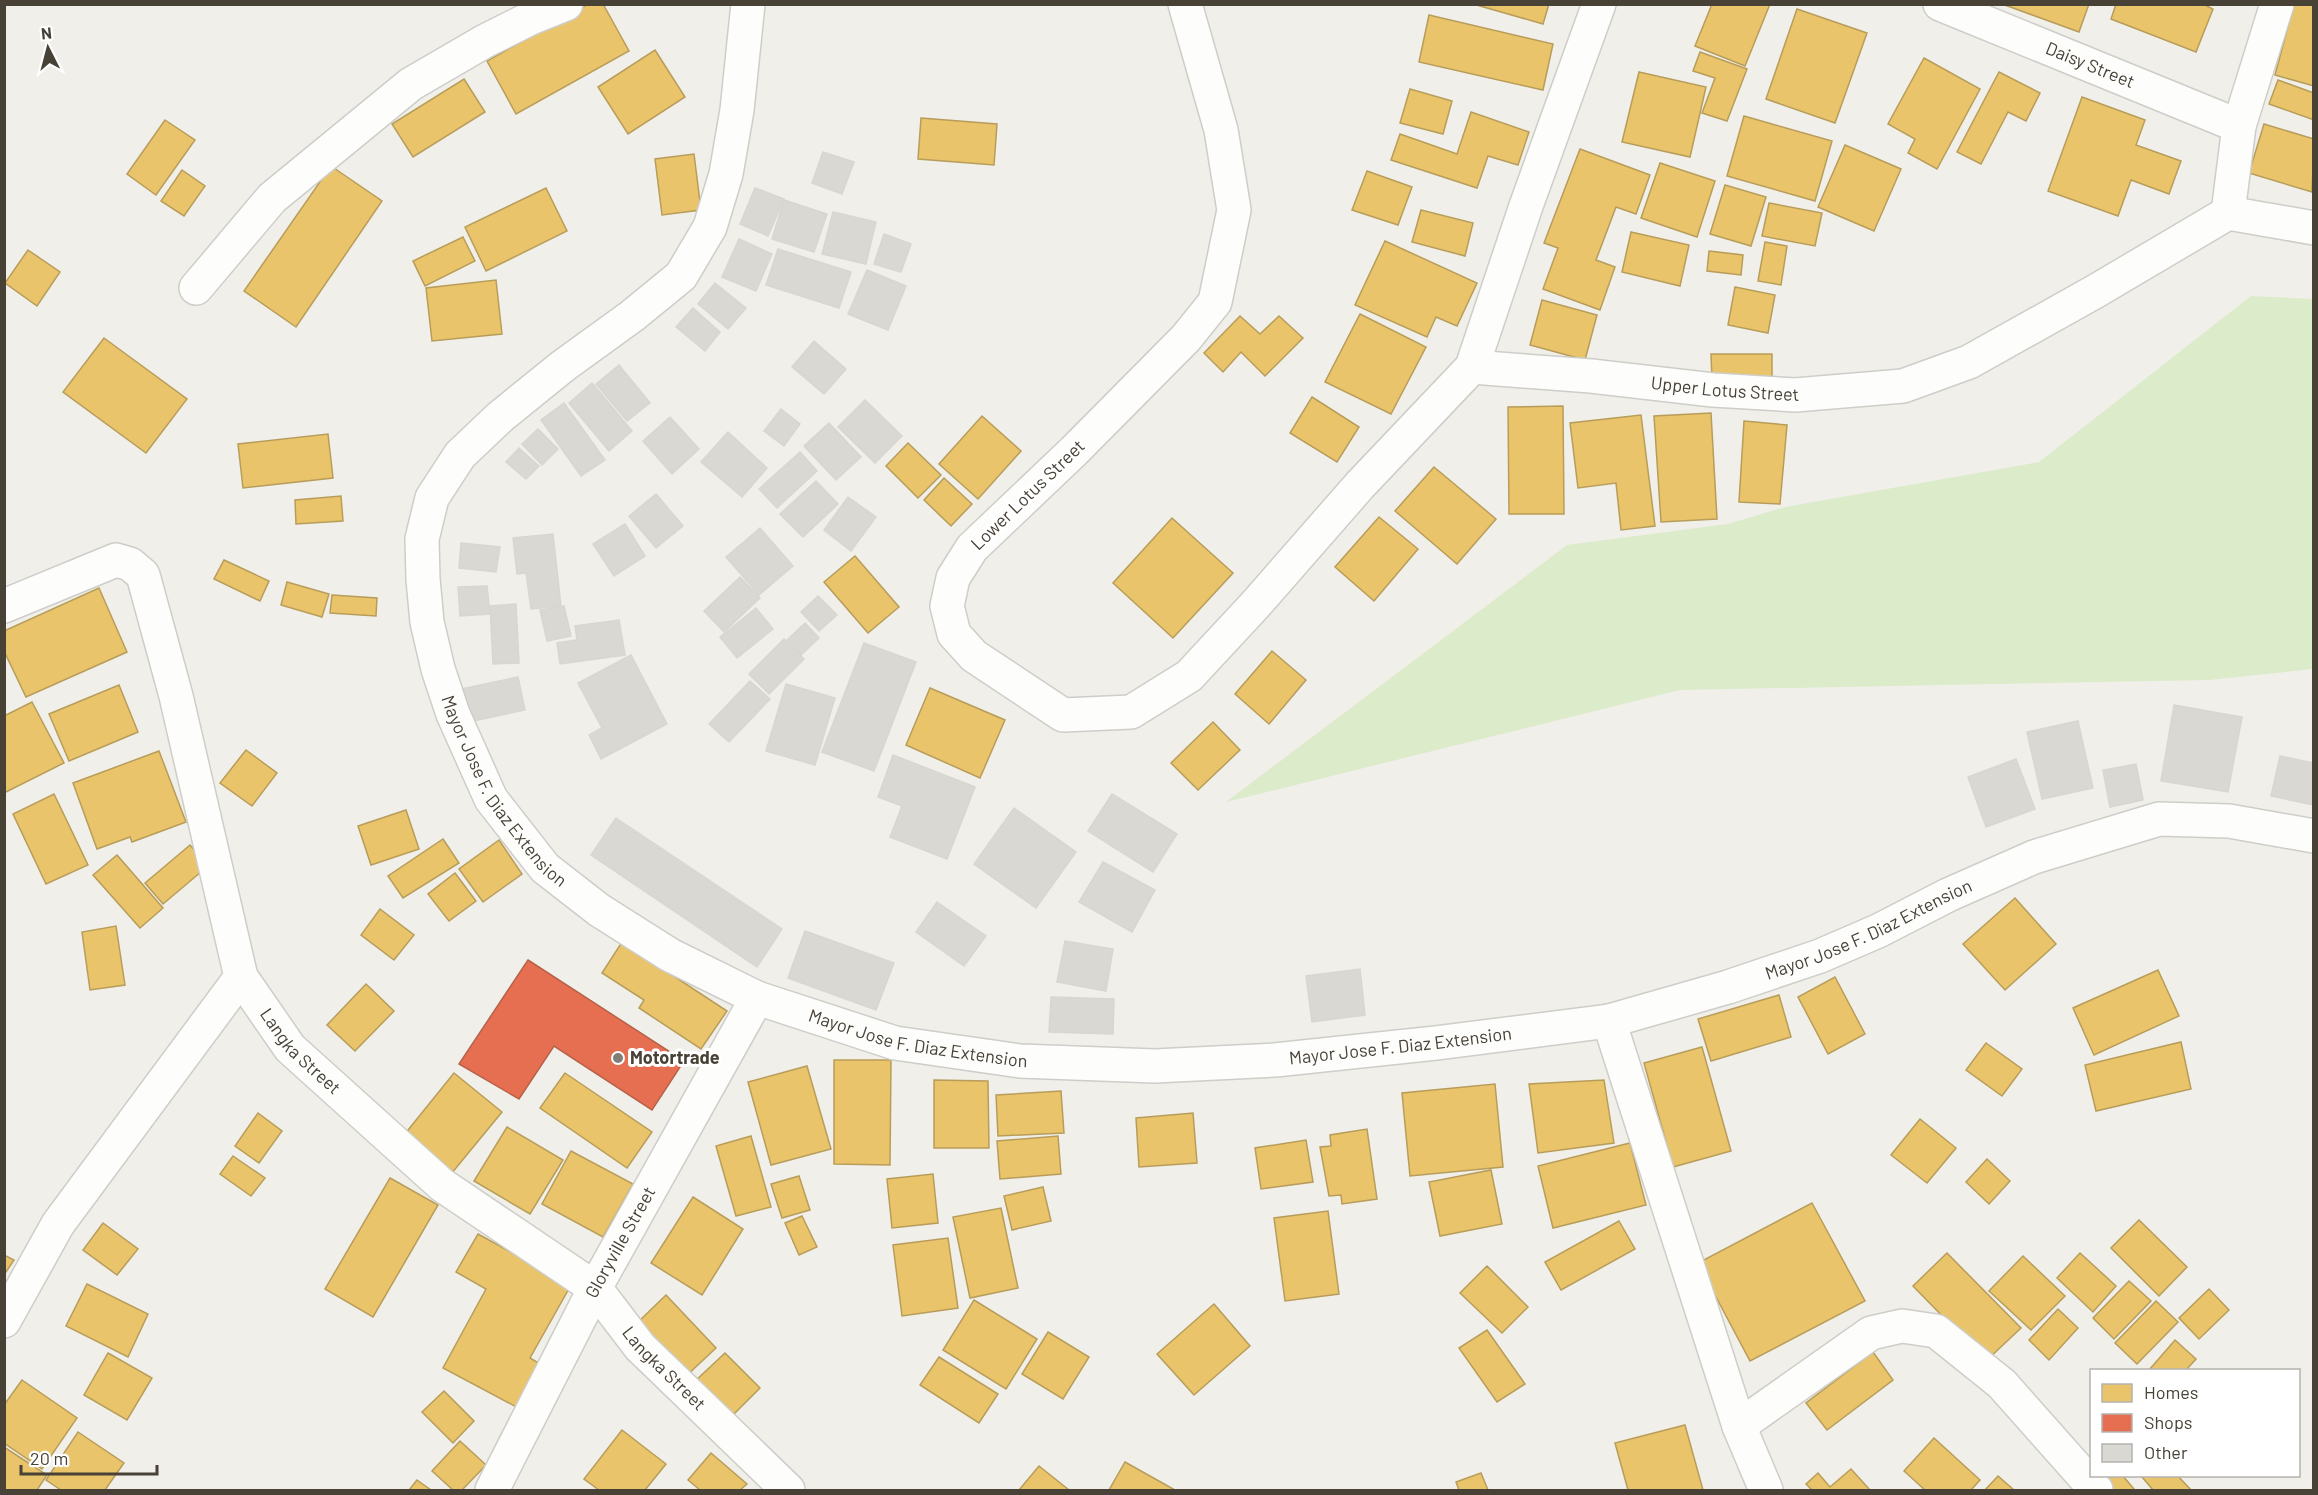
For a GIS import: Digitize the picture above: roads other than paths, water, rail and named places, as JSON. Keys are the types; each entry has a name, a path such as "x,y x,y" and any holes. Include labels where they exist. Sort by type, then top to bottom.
{"street":[{"path":"196,288 272,198 411,84 485,41 531,18 566,4"},
{"name":"Mayor Jose F. Diaz Extension","path":"748,4 726,174 710,228 681,276 500,417 460,455 432,498 422,539 427,622 438,669 453,714 491,799 545,868 599,910 670,955 757,998 895,1043 1020,1061 1155,1066 1275,1060 1609,1021 1728,987 1820,956 2034,857 2158,819 2229,821 2313,836"},
{"name":"Lower Lotus Street","path":"1185,4 1221,130 1234,210 1215,302 1186,338 1074,451 972,548 953,578 947,606 954,634 974,656 1064,715 1131,712 1189,676 1255,605 1360,485 1472,367"},
{"path":"1472,367 1599,4"},
{"name":"Daisy Street","path":"1940,4 2239,126"},
{"path":"2277,4 2239,126 2228,213 2313,228"},
{"name":"Upper Lotus Street","path":"1472,367 1591,376 1713,390 1795,395 1903,386 1970,362 2228,213"},
{"name":"Langka Street","path":"4,606 116,560 130,564 143,575 176,696 241,976 290,1048 442,1185 595,1288 640,1347 788,1491"},
{"path":"4,1321 58,1224 241,976"},
{"name":"Gloryville Street","path":"492,1491 595,1288 757,998"},
{"path":"1609,1021 1739,1426 1766,1491"},
{"path":"1739,1426 1870,1334 1902,1326 1936,1331 2002,1384 2096,1491"}],"place":[{"name":"Motortrade","path":"618,1058"}]}
